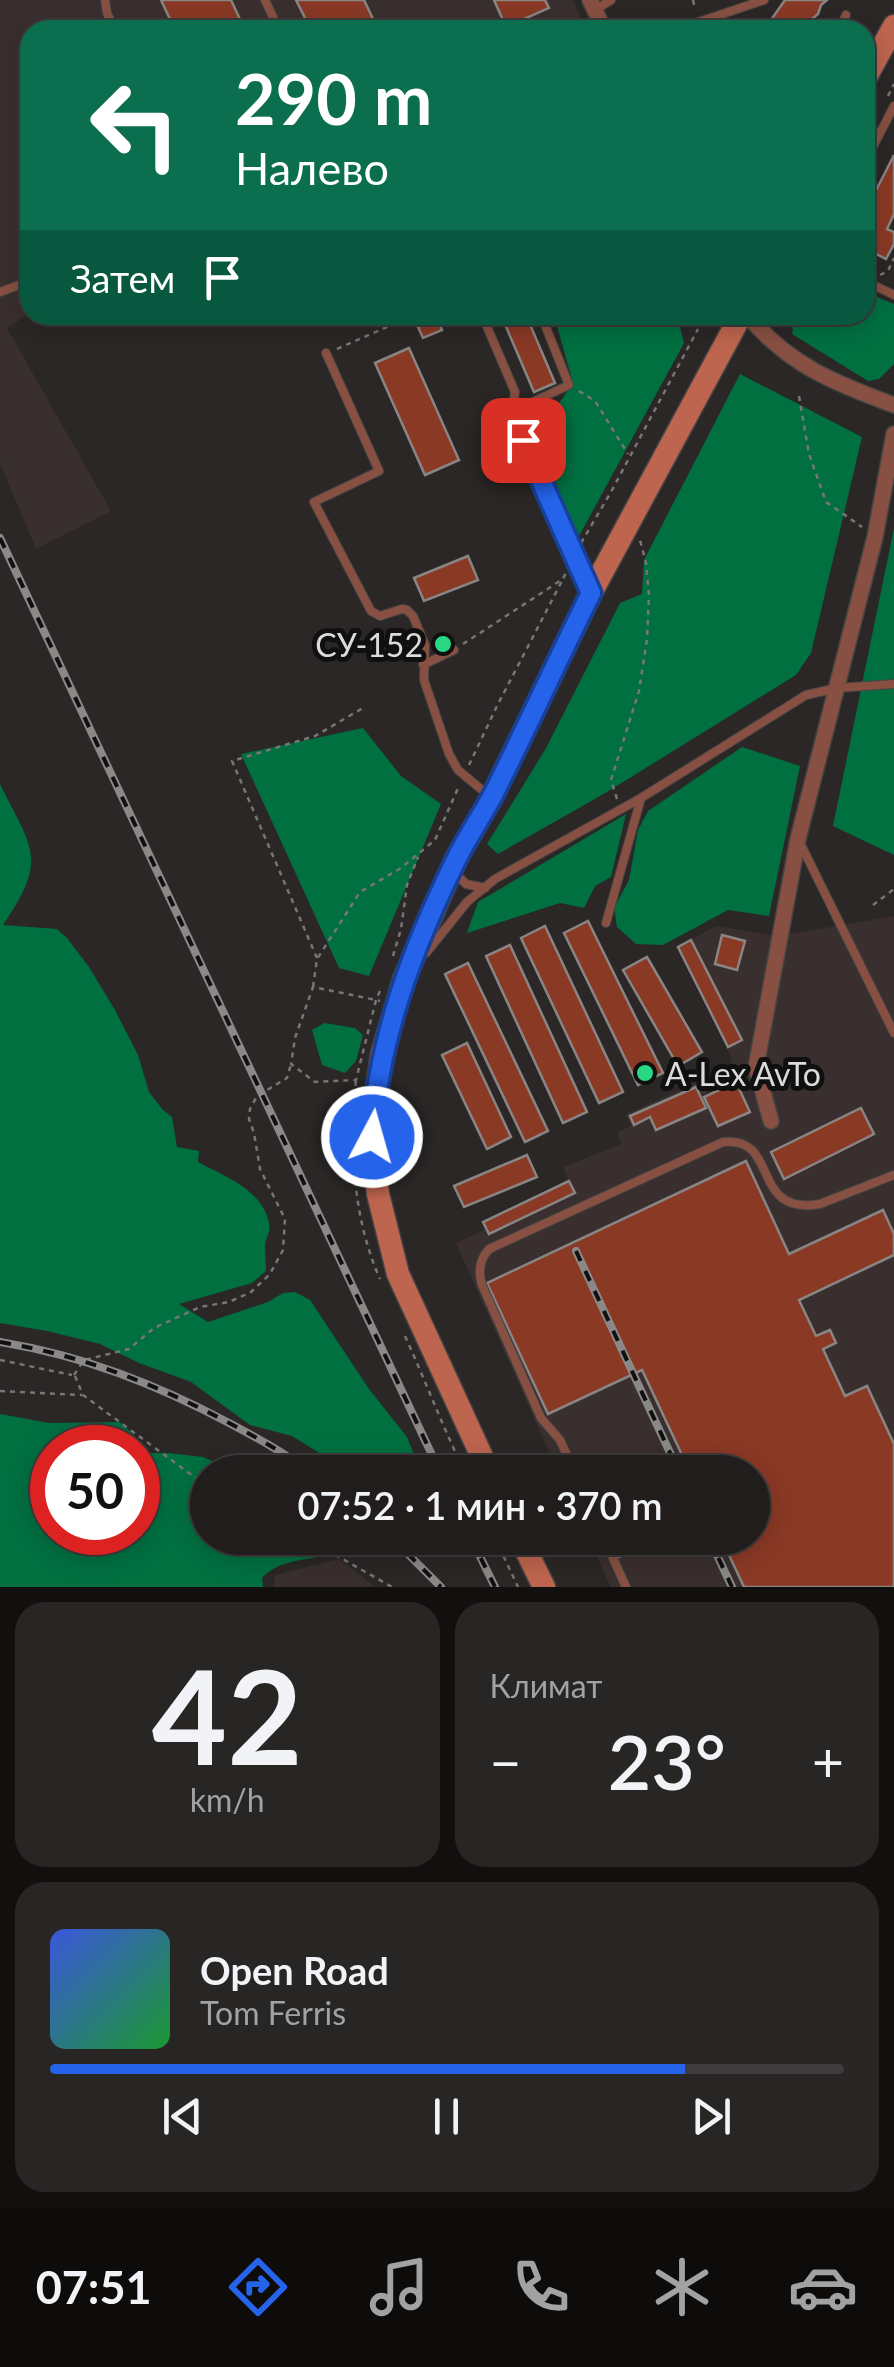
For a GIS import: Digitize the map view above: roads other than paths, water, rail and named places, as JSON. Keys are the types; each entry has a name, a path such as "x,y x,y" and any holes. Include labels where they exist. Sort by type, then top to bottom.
{"main road":[{"path":"875,61 894,26"},
{"path":"480,1455 398,1274 378,1194 372,1137 384,998 492,798 591,593 738,325"},
{"path":"531,1555 544,1587"}],"street":[{"path":"754,325 792,359 852,390 894,405"},
{"path":"771,1122 756,1067 798,840 875,537 894,439"}],"lane":[{"path":"593,5 611,0"},
{"path":"698,20 764,0"},
{"path":"844,20 846,15"},
{"path":"875,143 894,106"},
{"path":"486,325 515,392 512,415 591,593"},
{"path":"514,404 524,406 569,385 545,325"},
{"path":"326,353 379,471 314,502 370,611 380,616 402,609 413,616 425,645 424,680 453,762 492,798"},
{"path":"423,665 454,650"},
{"path":"397,971 495,879 641,798 806,695 837,688 894,684"},
{"path":"606,924 641,798"},
{"path":"798,840 894,1034"},
{"path":"452,869 466,884 484,888"},
{"path":"566,1455 560,1440 541,1418 482,1285 481,1262 489,1249 733,1140 750,1147 774,1191 794,1205 820,1204 894,1176"},
{"path":"612,1555 626,1587"}],"railway":[{"path":"0,538 432,1455"},
{"path":"576,1251 671,1455"},
{"path":"0,1342 61,1355 147,1384 285,1455"},
{"path":"409,1555 441,1587"},
{"path":"479,1555 495,1587"},
{"path":"717,1555 732,1587"}],"place":[{"name":"СУ-152","path":"443,644"},
{"name":"A-Lex AvTo","path":"645,1073"}]}
